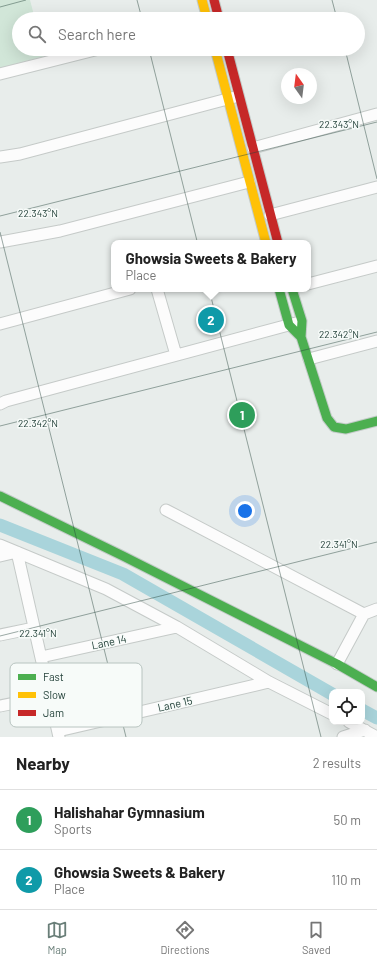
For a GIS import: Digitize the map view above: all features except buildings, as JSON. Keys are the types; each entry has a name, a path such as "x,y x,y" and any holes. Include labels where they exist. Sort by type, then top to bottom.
{"street":[{"path":"202,0 205,12"},
{"path":"214,0 216,12"},
{"path":"0,74 71,56"},
{"path":"217,56 265,240"},
{"path":"229,56 277,240"},
{"path":"0,157 20,154 239,96"},
{"path":"252,148 377,114"},
{"path":"0,242 60,231 249,182"},
{"path":"270,215 377,187"},
{"path":"311,283 377,266"},
{"path":"0,324 119,292"},
{"path":"158,292 176,355"},
{"path":"280,292 289,325 301,337"},
{"path":"293,292 302,321 301,337 327,418 334,427 346,429 377,421"},
{"path":"0,404 6,401 302,321"},
{"path":"309,359 377,341"},
{"path":"0,496 337,664 377,687"},
{"path":"166,510 364,614"},
{"path":"0,545 106,589 177,627 269,682 329,712"},
{"path":"0,556 17,552"},
{"path":"17,552 42,663"},
{"path":"337,664 364,614 377,608"},
{"name":"Lane 14","path":"41,657 177,627"},
{"path":"0,635 34,628"},
{"name":"Lane 15","path":"142,713 269,682"},
{"path":"0,706 10,704"},
{"path":"355,725 377,737"},
{"name":"Lane 15","path":"58,734 86,727"},
{"path":"343,737 365,730"}],"green space":[{"path":"0,0 30,0 33,12 12,12 12,56 45,56 0,68"}],"waterway":[{"path":"0,525 123,574 329,692"},
{"path":"365,712 377,718"}],"traffic: fast":[{"path":"280,292 289,325 301,337"},
{"path":"293,292 302,321 301,337 327,418 334,427 346,429 377,421"},
{"path":"0,496 337,664 377,687"}],"traffic: slow":[{"path":"202,0 205,12"},
{"path":"217,56 265,240"}],"traffic: jam":[{"path":"214,0 217,12"},
{"path":"229,56 277,240"}],"place":[{"name":"Ghowsia Sweets & Bakery","path":"211,320"},
{"name":"Halishahar Gymnasium","path":"242,415"}]}
